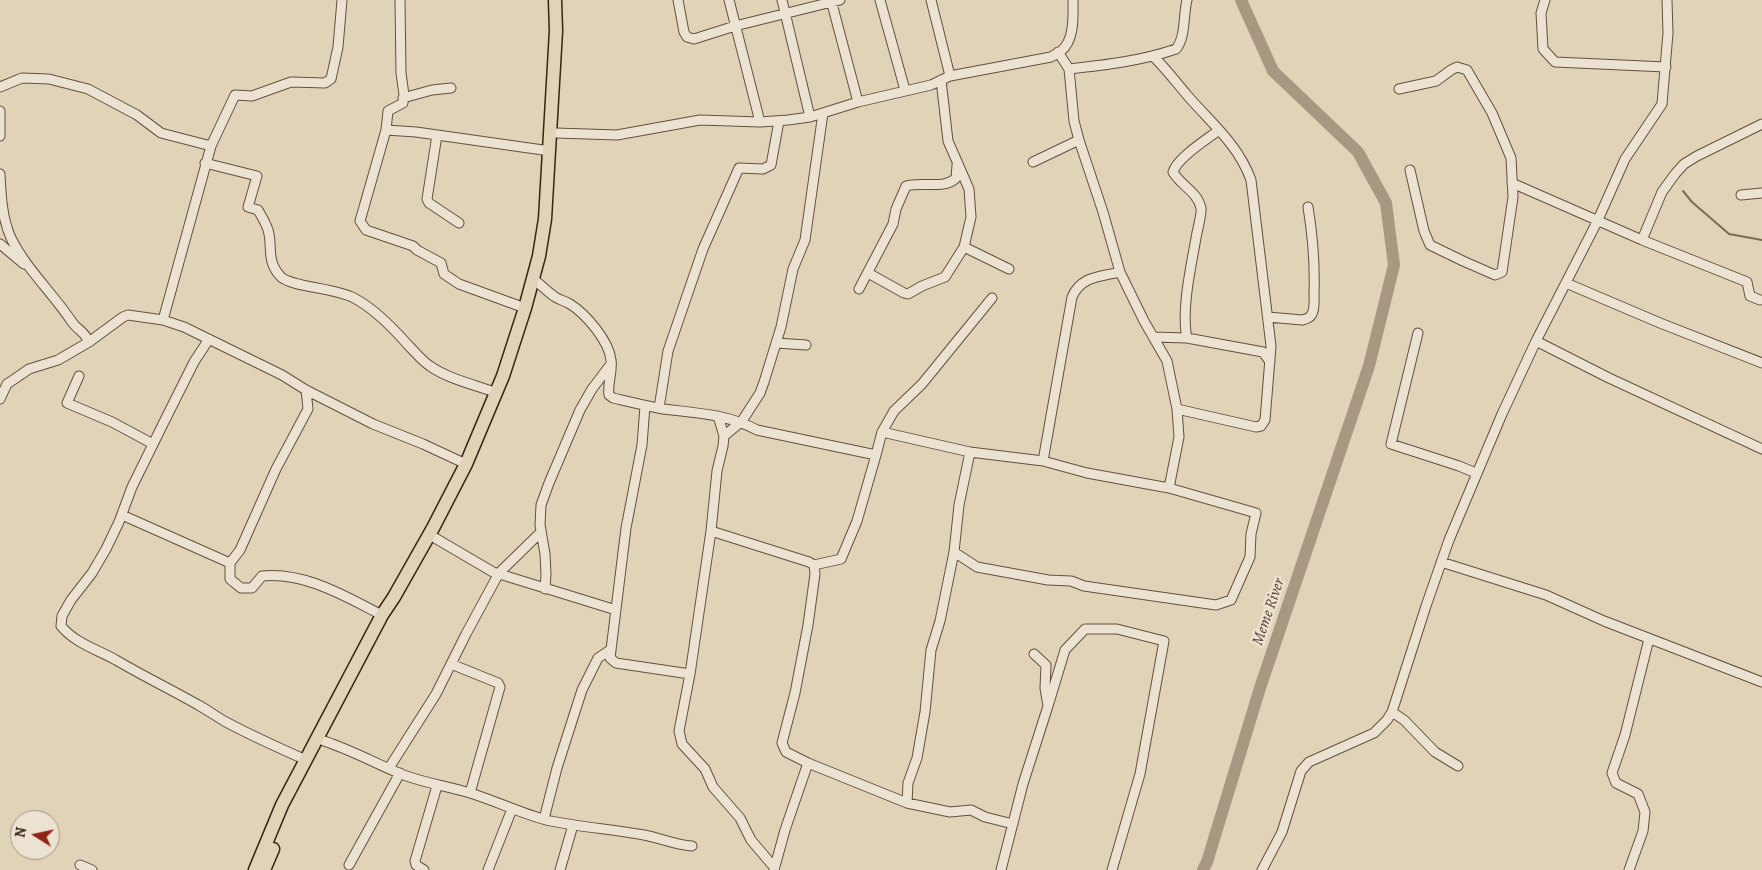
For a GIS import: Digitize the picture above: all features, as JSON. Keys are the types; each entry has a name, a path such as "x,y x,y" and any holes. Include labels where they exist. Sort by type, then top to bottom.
{"main road":[{"path":"255,870 282,806 382,615 423,546 466,464 497,393 539,256 545,219 550,151 556,0"},
{"path":"264,870 291,804 470,470 500,401 515,360 538,282 543,258 556,133 555,98 560,30 559,0"}],"street":[{"path":"163,320 205,162 235,95 252,96 292,82 325,83 330,79 338,48 342,0"},
{"path":"400,0 403,104 388,111 386,130 360,221 366,230 413,246 441,263 444,274 459,284 524,308"},
{"path":"678,0 684,32 687,37 694,39 735,26 834,1 858,102"},
{"path":"729,0 760,122"},
{"path":"782,0 810,117"},
{"path":"880,0 905,90"},
{"path":"931,0 950,76"},
{"path":"556,133 617,135 700,120 760,122 810,117 858,102 931,85 950,76 1051,57 1062,50 1070,38 1073,0"},
{"path":"1069,69 1129,62 1154,57 1176,49 1182,38 1183,13 1187,0"},
{"path":"1545,0 1541,13 1543,49 1555,62 1666,67"},
{"path":"1262,870 1282,832 1301,771 1309,762 1324,754 1374,733 1392,712 1441,562 1476,473 1536,341 1597,222 1625,159 1662,104 1666,67 1668,0"},
{"path":"1058,52 1069,69 1074,121 1120,272 1167,361 1177,409 1179,436 1169,488"},
{"path":"1154,57 1211,119 1236,149 1247,167 1251,180 1268,318 1267,349 1270,362 1265,420 1261,426 1256,427 1177,409"},
{"path":"1399,89 1436,81 1457,67 1467,70 1500,129 1511,158 1513,197 1502,272 1495,275 1430,245 1424,231 1410,170"},
{"path":"0,87 22,78 49,79 88,89 112,100 171,137 211,146"},
{"path":"868,273 908,294 945,277 964,247 971,217 969,189 948,141 941,80"},
{"path":"404,98 432,90 451,88"},
{"path":"0,111 0,136"},
{"path":"724,436 742,421 760,394 776,343 793,269 805,240 823,113"},
{"path":"659,408 668,351 703,249 739,168 763,169 771,164 779,121"},
{"path":"1642,240 1662,192 1684,164 1762,124"},
{"path":"386,130 437,135 550,151"},
{"path":"1187,338 1184,324 1190,275 1202,209 1194,193 1176,178 1173,172 1175,166 1184,156 1219,130"},
{"path":"437,135 427,199 429,203 459,223"},
{"path":"1033,162 1079,140"},
{"path":"205,162 257,176 248,207 258,210 267,227 271,259 282,278 290,282 339,292 354,298 400,336 430,366 443,373 497,393"},
{"path":"859,289 893,224 896,209 906,186 952,182 956,178 957,165"},
{"path":"0,174 1,201 10,238 28,267 74,325 85,333 89,342"},
{"path":"1512,183 1597,222 1747,282 1750,296 1760,300"},
{"path":"1742,195 1762,193"},
{"path":"1268,318 1302,320 1311,316 1314,305 1315,271 1308,207"},
{"path":"0,244 28,267"},
{"path":"964,247 1010,269"},
{"path":"1044,461 1072,297 1079,285 1085,281 1120,272"},
{"path":"538,282 555,297 570,304 601,336 609,350 611,364 608,389 609,395 613,398 645,406 742,421 757,430 876,455"},
{"path":"1566,284 1762,363"},
{"path":"711,531 814,565 841,559 857,521 882,432 894,411 922,384 992,298"},
{"path":"0,399 7,384 29,369 58,360 89,342 123,317 163,320 184,327 282,375 306,390 373,424 466,464"},
{"path":"1418,333 1391,444 1476,473"},
{"path":"1153,337 1187,338 1267,349"},
{"path":"208,339 194,362 153,444 106,549 92,573 71,600 62,616 60,626 82,644 200,706 225,722 268,744 306,760"},
{"path":"1536,341 1601,374 1762,449"},
{"path":"776,343 806,346"},
{"path":"545,589 546,574 540,525 541,505 580,410 592,389 611,364"},
{"path":"79,376 67,403 112,422 153,444"},
{"path":"306,390 308,409 273,475 240,550 230,563 230,579 241,588 252,588 262,576 278,575 319,584 382,615"},
{"path":"645,406 642,445 626,528 610,658 616,663 690,674"},
{"path":"718,416 724,436 690,674 679,731 682,744 705,769 713,787 740,818 751,840 774,869"},
{"path":"882,432 970,452 1044,461 1087,473 1169,488 1256,513 1251,534 1250,557 1231,600 1216,605 1084,586 1071,582 1048,580 977,567 954,552"},
{"path":"907,803 908,784 918,758 931,650 940,621 954,552 960,505 970,452"},
{"path":"122,515 230,563"},
{"path":"389,768 436,694 499,573 541,532"},
{"path":"435,538 486,569 616,610"},
{"path":"1441,562 1546,595 1604,621 1762,682"},
{"path":"814,565 815,574 808,625 795,693 782,743 786,752 808,763 907,803 950,812 971,810 1013,824"},
{"path":"1001,870 1023,784 1065,650 1085,629 1117,629 1164,641 1140,774 1112,870"},
{"path":"1629,870 1643,831 1645,812 1638,794 1616,783 1612,773 1625,735 1649,639"},
{"path":"544,819 557,768 582,690 598,658 610,650"},
{"path":"1034,654 1046,665 1045,688 1048,706"},
{"path":"451,664 498,683 500,687 470,793"},
{"path":"1392,712 1404,720 1435,752 1458,766"},
{"path":"324,741 340,746 400,773 437,786 470,793 544,819 645,836 682,846 692,846"},
{"path":"774,869 808,763"},
{"path":"349,865 400,773"},
{"path":"424,870 416,865 415,861 437,786"},
{"path":"488,870 512,809"},
{"path":"560,870 573,825"},
{"path":"80,864 92,870"}],"waterway":[{"name":"Meme River","path":"1203,870 1260,688 1369,366 1394,265 1386,203 1358,152 1273,71 1241,0"},
{"path":"1683,191 1692,202 1729,234 1762,240"}]}
